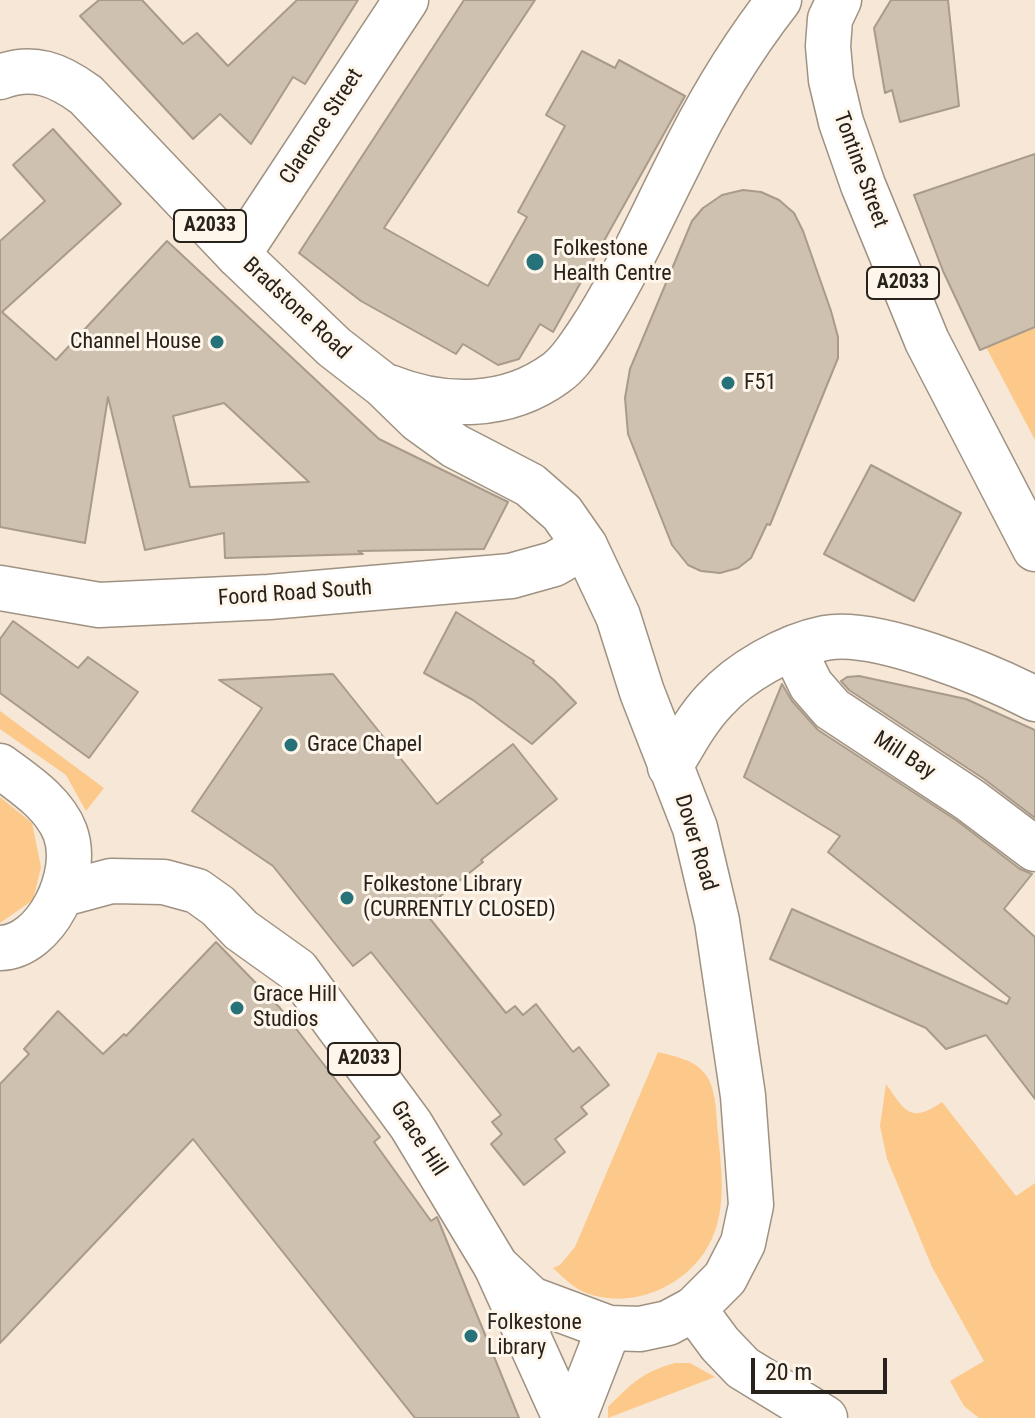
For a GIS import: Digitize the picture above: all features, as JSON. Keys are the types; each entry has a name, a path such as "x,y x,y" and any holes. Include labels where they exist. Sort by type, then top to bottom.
{"main road":[{"name":"Clarence Street","path":"238,255 406,0"},
{"name":"A2033","path":"383,385 407,395 468,404 512,396 538,385 559,371 578,350 600,316 680,160 749,39 779,0"},
{"name":"Tontine Street","path":"839,0 830,19 828,46 831,80 856,168 927,341 1035,549"},
{"name":"Bradstone Road","path":"19,75 64,79 86,95 238,255 334,347 383,385"},
{"name":"Dover Road","path":"383,385 419,420 455,446 530,485 562,513 585,546 618,616 670,767 695,828 717,921 743,1096 751,1205 743,1243 725,1278 694,1309 668,1323 640,1329 609,1328"},
{"name":"Foord Road South","path":"0,588 99,605 269,597 511,576 554,564 585,546"},
{"path":"670,767 715,699 745,675 810,642 859,639 907,648 976,672 1035,699"},
{"name":"Mill Bay","path":"810,642 811,685 832,709 970,800 1035,849"},
{"path":"0,766 42,798 65,833 69,863 63,894 38,931 5,955"},
{"name":"Grace Hill","path":"63,894 111,881 164,882 197,891 218,906 241,930 297,970 411,1125 496,1266 531,1299 609,1328"},
{"path":"496,1266 565,1418"},
{"path":"694,1309 743,1368 825,1418"},
{"path":"574,1418 609,1328"}],"shaded area":[{"path":"1035,327 1035,440 986,347"},
{"path":"0,711 104,788 86,811 66,775 0,729"},
{"path":"0,797 32,823 41,867 33,900 0,923"},
{"path":"658,1052 696,1065 706,1075 712,1088 722,1183 721,1207 707,1249 680,1278 645,1295 605,1298 572,1285 553,1268 560,1265 575,1247"},
{"path":"886,1084 904,1107 915,1113 942,1102 1016,1196 1035,1183 1035,1418 979,1418 964,1406 950,1381 984,1361 932,1267 887,1159 880,1126"},
{"path":"675,1363 690,1363 715,1377 608,1418 608,1407 631,1385 654,1370"}],"building":[{"path":"99,0 142,0 183,44 197,33 228,66 297,0 358,0 305,84 293,77 251,144 220,114 193,139 80,16"},
{"path":"464,0 535,0 384,228 488,286 527,217 518,212 565,126 546,115 582,51 615,68 619,60 685,96 553,332 540,324 519,359 498,365 463,344 456,354 361,301 299,253"},
{"path":"891,0 948,0 959,106 900,122 892,90 885,93 874,28"},
{"path":"53,129 121,204 2,312 56,360 167,241 379,439 508,502 484,549 225,558 224,533 145,550 108,397 85,543 0,527 0,241 45,201 13,165","holes":["224,403 309,482 190,487 173,416"]},
{"path":"1035,154 1035,327 980,350 943,271 914,195"},
{"name":"F51","path":"743,190 761,192 779,200 794,213 831,311 838,337 838,358 770,525 767,524 751,558 738,568 720,573 701,571 688,565 672,545 628,434 625,398 630,369 692,221 703,208 722,195"},
{"path":"871,465 961,513 914,601 824,554"},
{"path":"456,612 534,661 576,703 532,744 473,700 424,673"},
{"path":"13,621 78,668 88,657 138,692 89,758 0,693 0,639"},
{"path":"333,674 437,804 513,744 557,799 423,910 506,1013 515,1006 523,1015 536,1004 573,1052 579,1047 609,1085 581,1107 587,1114 555,1139 565,1152 524,1185 491,1144 502,1134 492,1122 501,1115 371,952 353,966 273,866 192,811 262,708 219,680"},
{"path":"859,676 966,699 1035,730 1035,818 984,779 849,690 841,681"},
{"path":"782,684 792,701 818,730 956,820 1020,869 1032,874 1004,909 1035,937 1035,1099 986,1035 946,1049 926,1028 770,959 792,909 1007,1004 1010,998 828,852 840,836 744,777"},
{"path":"216,942 280,1008 380,1137 374,1142 431,1221 437,1217 519,1418 415,1418 193,1139 0,1343 0,1084 29,1054 24,1049 58,1011 103,1054 124,1034 126,1036"}],"place":[{"name":"Folkestone Health Centre","path":"535,262"},
{"name":"Channel House","path":"217,342"},
{"name":"F51","path":"728,383"},
{"name":"Grace Chapel","path":"291,745"},
{"name":"Folkestone Library (CURRENTLY CLOSED)","path":"347,898"},
{"name":"Grace Hill Studios","path":"237,1008"},
{"name":"Folkestone Library","path":"471,1336"}]}
